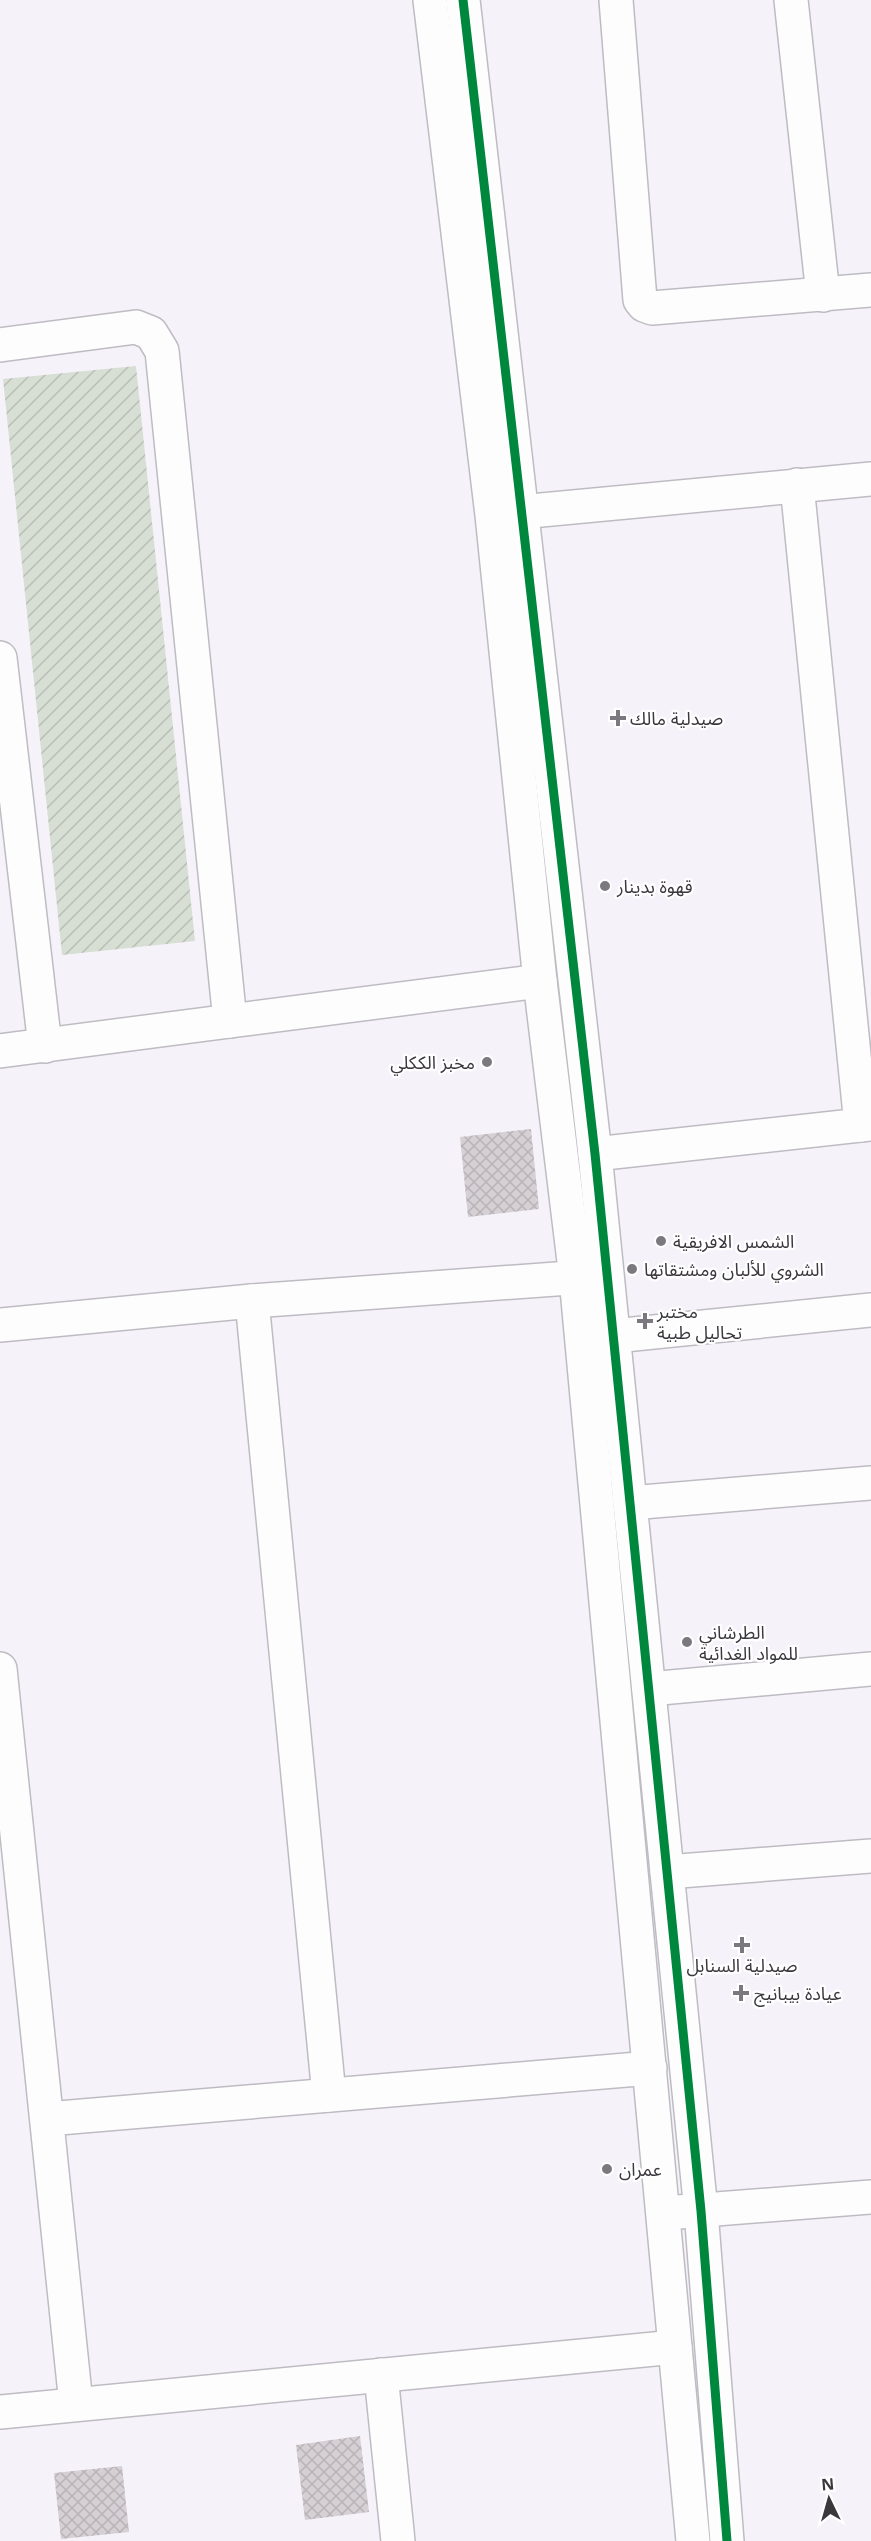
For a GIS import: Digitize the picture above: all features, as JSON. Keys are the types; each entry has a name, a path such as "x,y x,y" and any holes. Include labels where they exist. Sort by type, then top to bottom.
{"street":[{"path":"430,0 506,513 595,1154 592,1277 650,2068 693,2541"},
{"path":"463,0 506,513 540,981 592,1277 614,1336 700,2211 727,2541"},
{"path":"616,0 640,300 644,305 652,308 871,290"},
{"path":"791,0 823,295"},
{"path":"0,345 136,327 151,333 162,351 230,1021"},
{"path":"506,513 871,479"},
{"path":"595,1154 866,1124 797,485"},
{"path":"0,658 45,1046"},
{"path":"0,1052 540,981"},
{"path":"0,1325 252,1301 592,1277"},
{"path":"252,1301 329,2095"},
{"path":"614,1336 871,1310"},
{"path":"630,1503 871,1483"},
{"path":"649,1689 871,1668"},
{"path":"0,1669 76,2404"},
{"path":"667,1872 871,1857"},
{"path":"46,2120 650,2068"},
{"path":"664,2213 871,2197"},
{"path":"0,2412 675,2347"},
{"path":"381,2375 398,2541"}],"shaded area":[{"path":"136,366 195,941 62,955 3,379"}],"building":[{"path":"531,1129 539,1209 468,1217 460,1137"},
{"path":"360,2436 369,2512 305,2520 296,2445"},
{"path":"122,2466 129,2532 61,2539 54,2473"}],"cycle path":[{"path":"463,0 595,1154 701,2211 727,2541"}],"place":[{"name":"صيدلية مالك","path":"618,718"},
{"name":"قهوة بدينار","path":"605,886"},
{"name":"مخبز الككلي","path":"487,1062"},
{"name":"الشمس الافريقية","path":"661,1241"},
{"name":"الشروي للألبان ومشتقاتها","path":"632,1269"},
{"name":"مختبر تحاليل طبية","path":"645,1321"},
{"name":"الطرشاني للمواد الغدائية","path":"687,1642"},
{"name":"صيدلية السنابل","path":"742,1945"},
{"name":"عيادة بيبانيج","path":"741,1993"},
{"name":"عمران","path":"607,2169"}]}
